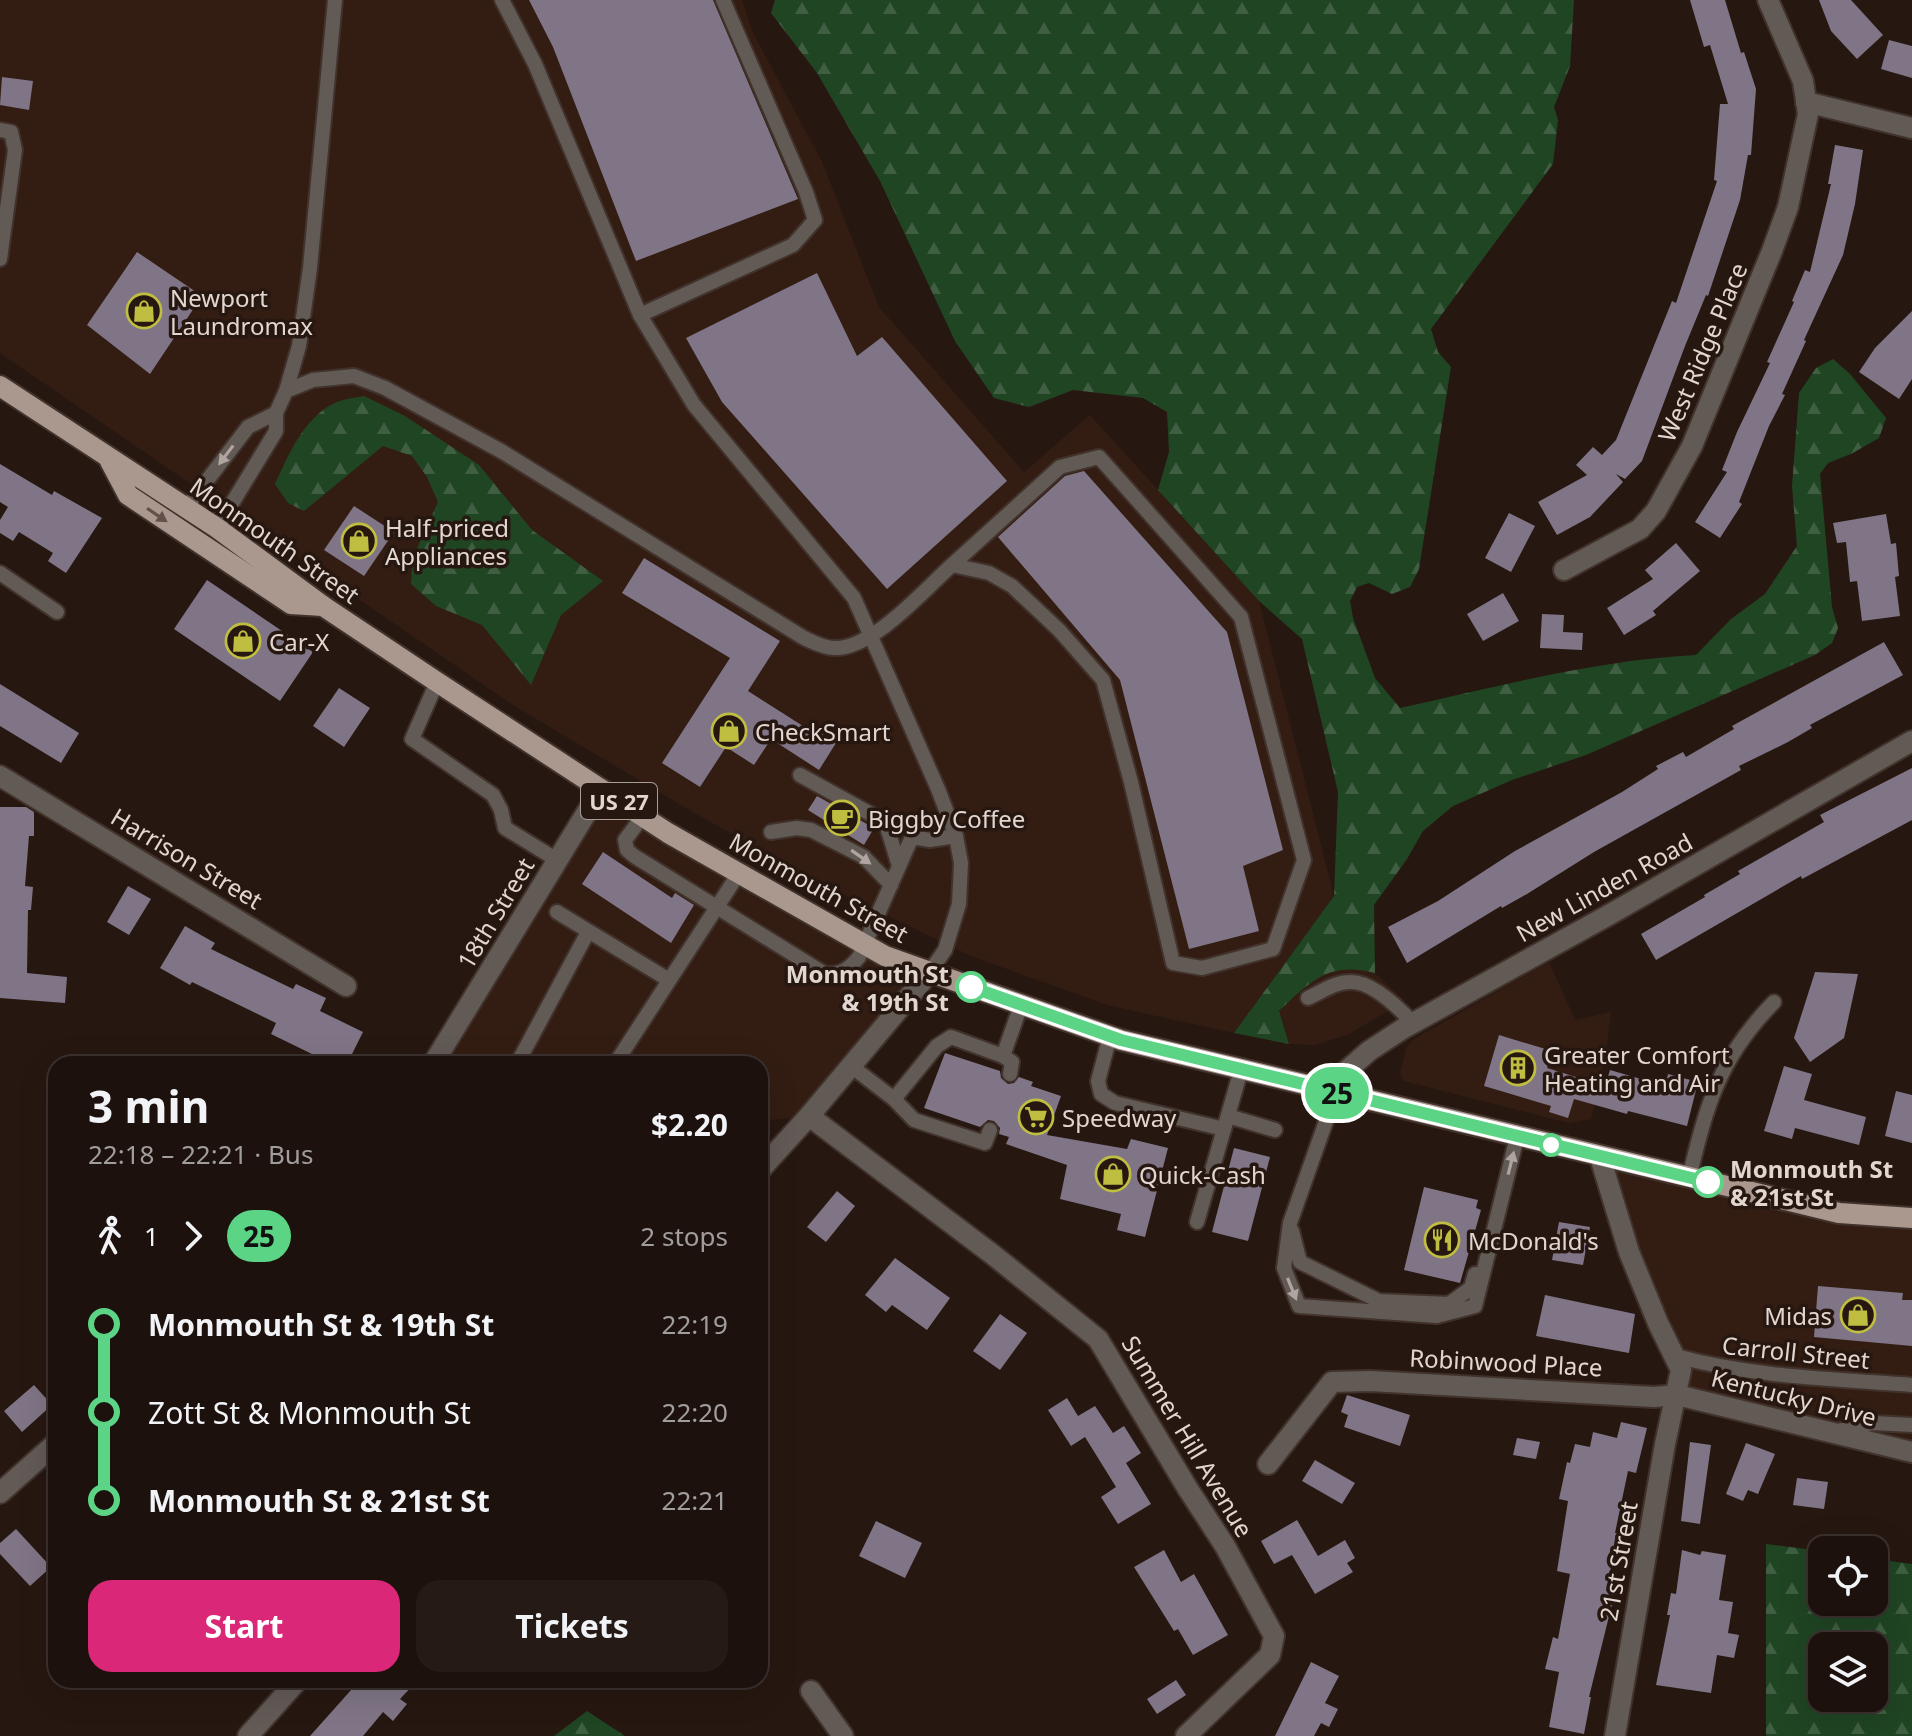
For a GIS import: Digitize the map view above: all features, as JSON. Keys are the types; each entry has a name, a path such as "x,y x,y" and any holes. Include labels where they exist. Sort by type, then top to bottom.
{"main road":[{"name":"Monmouth Street","path":"0,386 217,528 323,606 601,789 863,945 929,973 1110,1036 1839,1213 1912,1218"},
{"path":"108,457 128,495 291,604 323,606"}],"street":[{"path":"1768,0 1803,81 1806,102 1912,128"},
{"name":"West Ridge Place","path":"1564,570 1640,529 1656,511 1679,472 1788,207 1806,126 1806,102"},
{"name":"New Linden Road","path":"1336,1093 1345,1072 1413,1023 1661,886 1912,741"},
{"name":"Harrison Street","path":"0,776 346,986"},
{"name":"18th Street","path":"438,1056 601,789"},
{"path":"768,1161 929,973"},
{"name":"Summer Hill Avenue","path":"809,1116 1003,1262 1098,1339 1131,1389 1188,1489 1225,1546 1274,1636 1270,1655 1186,1736"},
{"name":"Kentucky Drive","path":"1600,1157 1629,1252 1681,1370 1677,1395 1912,1452"},
{"name":"Robinwood Place","path":"1268,1464 1332,1382 1370,1381 1654,1397 1677,1395"},
{"name":"21st Street","path":"1615,1736 1677,1395"},
{"path":"0,1493 48,1450"},
{"path":"248,1736 291,1688"},
{"path":"811,1691 843,1736"}],"lane":[{"path":"217,528 276,431 276,413 299,346 310,268 335,0"},
{"path":"502,0 535,64 640,315 694,405 854,598 938,789 956,836 961,863 959,904 945,950 929,973"},
{"path":"640,315 793,245 815,220 806,192 723,0"},
{"path":"0,130 11,132 15,150 0,259"},
{"path":"286,391 313,380 354,376 385,388 501,451 804,638 834,648 869,637 903,611 952,565 1060,467 1099,457 1241,617 1304,860 1273,949 1202,968 1173,963 1131,782 1103,680 1059,630 1012,586 989,573 952,565"},
{"path":"186,508 248,427 276,413"},
{"path":"0,573 57,612"},
{"path":"437,682 412,739 493,795 505,828 557,860"},
{"path":"800,775 878,818 887,827 899,867"},
{"path":"643,816 625,840 627,850 825,974 848,971 859,957 912,837 930,840 956,836"},
{"path":"771,832 797,828 811,830 864,857 891,885"},
{"path":"620,1056 739,873"},
{"path":"557,912 669,980"},
{"path":"521,1056 588,932"},
{"path":"1308,998 1352,981 1369,987 1413,1023"},
{"path":"1689,1178 1714,1086 1754,1023 1774,1002"},
{"path":"1003,1056 1021,1005"},
{"path":"1110,1036 1098,1081 1101,1094 1115,1103 1275,1130"},
{"path":"894,1099 937,1046 951,1037 1003,1056 1012,1062 1010,1074"},
{"path":"976,1063 981,1048"},
{"path":"851,1066 894,1099 914,1120 954,1126 985,1143 990,1130"},
{"path":"1197,1222 1241,1070"},
{"path":"1336,1093 1290,1223 1284,1268 1299,1306 1437,1316 1475,1306 1517,1137"},
{"path":"1290,1223 1300,1262 1379,1301 1449,1304 1471,1288 1489,1217 1502,1200"},
{"name":"Carroll Street","path":"1676,1356 1710,1366 1807,1378 1912,1385"},
{"path":"1828,1433 1873,1423 1912,1425"}],"shaded area":[{"path":"0,0 742,0 752,31 822,162 879,307 1024,472 1090,415 1259,601 1334,896 1234,1033 1107,1005 971,956 814,880 516,707 0,353"},
{"path":"601,789 929,973 809,1116 768,1120 768,1056 438,1056"},
{"path":"1549,962 1575,1020 1611,1012 1591,1119 1569,1123 1404,1081 1400,1074 1406,1048 1412,1040"},
{"path":"1355,968 1375,973 1405,1001 1347,1035 1315,1045 1289,1044 1279,1011 1315,978 1330,971"},
{"path":"1600,1157 1912,1218 1912,1452 1677,1395 1681,1370"}],"green space":[{"path":"775,0 1574,0 1570,66 1554,107 1558,120 1553,164 1431,329 1438,352 1451,367 1419,569 1410,587 1392,594 1369,583 1357,587 1350,601 1375,678 1400,708 1584,668 1696,655 1731,619 1765,594 1797,546 1792,486 1799,393 1816,368 1833,359 1850,374 1886,418 1879,438 1828,463 1820,474 1832,607 1838,628 1832,643 1815,655 1586,755 1512,780 1453,806 1423,831 1374,905 1375,973 1359,970 1333,972 1301,991 1279,1011 1289,1044 1234,1033 1334,896 1338,792 1302,639 1259,601 1158,490 1169,452 1167,412 1143,398 1073,390 1029,407 994,398 955,341 880,181 817,73 771,13"},
{"path":"364,396 405,416 479,465 532,530 603,581 561,615 531,685 482,625 436,606 411,584 413,557 438,502 427,477 412,456 383,446 304,511 288,503 275,484 298,439 313,419 337,402"},
{"path":"1766,1544 1808,1549 1808,1616 1888,1616 1888,1561 1912,1564 1912,1736 1766,1736"},
{"path":"587,1711 625,1736 554,1736"}],"building":[{"path":"529,0 713,0 798,199 636,261 553,47"},
{"path":"1690,0 1725,0 1756,89 1751,155 1748,155 1740,200 1708,296 1685,346 1642,461 1625,479 1616,474 1623,482 1590,517 1557,535 1538,502 1587,475 1576,465 1593,447 1602,455 1616,440 1672,301 1676,303 1717,181 1714,180 1720,104 1728,104 1710,45 1704,47"},
{"path":"1819,0 1851,0 1883,35 1857,59 1831,31"},
{"path":"1889,40 1912,46 1912,78 1881,69"},
{"path":"2,77 33,81 29,110 0,105"},
{"path":"1835,145 1863,150 1843,255 1769,426 1739,502 1742,504 1720,538 1695,522 1727,472 1722,470 1737,432 1770,363 1767,362 1805,270 1810,272 1831,184 1828,184"},
{"name":"Newport Laundromax","path":"137,252 202,296 150,374 87,325"},
{"path":"817,273 857,356 882,337 1007,481 887,589 722,402 686,338"},
{"path":"1912,311 1912,379 1899,399 1859,372 1875,348"},
{"path":"0,464 52,495 54,491 102,518 66,573 48,561 53,553 19,532 13,541 0,533 0,520 8,507 0,502"},
{"path":"1084,471 1227,632 1283,850 1243,866 1259,931 1189,949 1120,680 998,537 1065,476"},
{"name":"Half-priced Appliances","path":"354,506 394,532 364,576 324,550"},
{"path":"1509,513 1535,526 1511,572 1485,558"},
{"path":"1886,514 1891,544 1896,543 1899,576 1895,577 1900,616 1862,621 1857,581 1850,582 1846,542 1837,543 1833,523"},
{"path":"1676,543 1700,571 1653,611 1656,615 1624,635 1607,608 1653,579 1645,570"},
{"path":"644,558 780,641 748,691 814,733 816,730 836,743 819,770 771,739 754,765 726,747 700,787 662,763 730,658 622,593"},
{"name":"Car-X","path":"207,580 313,652 280,701 174,629"},
{"path":"1503,593 1519,621 1483,641 1467,614"},
{"path":"1542,614 1564,615 1563,632 1583,633 1582,650 1540,648"},
{"path":"1884,642 1903,675 1810,725 1812,728 1788,742 1739,766 1741,770 1594,852 1407,963 1388,927 1438,901 1515,851 1622,792 1658,769 1656,766 1683,752 1686,757 1734,729 1732,726"},
{"path":"0,684 79,733 61,763 0,726"},
{"path":"339,688 370,708 344,747 313,726"},
{"path":"1912,768 1912,820 1802,879 1801,876 1656,960 1641,934 1705,897 1740,874 1738,871 1824,822 1820,815"},
{"name":"Biggby Coffee","path":"817,796 874,828 864,845 808,810"},
{"path":"0,807 26,807 34,812 34,836 29,836 25,886 33,887 31,910 28,910 27,973 67,977 65,1003 0,998"},
{"path":"603,852 672,898 675,893 694,905 671,943 582,884"},
{"path":"128,886 151,899 129,935 107,922"},
{"path":"185,926 215,943 211,949 293,989 296,984 326,998 320,1011 363,1032 351,1056 316,1056 271,1034 276,1023 192,982 190,985 160,968"},
{"path":"1815,972 1858,974 1844,1038 1810,1062 1794,1038"},
{"path":"1499,1035 1552,1051 1547,1068 1605,1086 1610,1070 1665,1086 1668,1074 1698,1082 1687,1126 1574,1099 1568,1118 1549,1112 1551,1106 1484,1086"},
{"path":"945,1053 1000,1071 1001,1078 1008,1084 1019,1077 1033,1082 1031,1086 1061,1096 1047,1135 1127,1149 1131,1139 1168,1148 1145,1237 1117,1230 1121,1214 1060,1199 1067,1165 1006,1144 1009,1137 999,1134 1000,1128 994,1121 988,1120 980,1127 924,1108"},
{"path":"1784,1066 1812,1074 1804,1100 1866,1117 1859,1145 1795,1128 1792,1139 1764,1131"},
{"path":"1896,1091 1912,1095 1912,1143 1885,1136"},
{"path":"1234,1148 1270,1157 1248,1241 1212,1232"},
{"name":"McDonald's","path":"1424,1187 1478,1200 1476,1208 1481,1210 1460,1283 1404,1270"},
{"path":"837,1191 855,1206 826,1242 807,1227"},
{"path":"1559,1222 1590,1227 1583,1265 1552,1260"},
{"path":"895,1258 950,1298 927,1330 892,1305 886,1312 865,1295"},
{"name":"Midas","path":"1818,1286 1903,1293 1902,1300 1912,1300 1912,1346 1814,1337"},
{"path":"1545,1295 1635,1314 1629,1353 1536,1336"},
{"path":"1000,1314 1027,1333 1000,1370 973,1351"},
{"path":"34,1385 48,1401 48,1409 22,1432 4,1411"},
{"path":"1347,1395 1410,1415 1400,1446 1344,1427 1348,1415 1341,1412"},
{"path":"1067,1398 1078,1416 1095,1406 1113,1433 1124,1426 1141,1453 1126,1463 1151,1504 1118,1524 1101,1497 1116,1487 1085,1437 1071,1446 1048,1410"},
{"path":"1621,1422 1647,1428 1636,1473 1628,1471 1615,1533 1618,1533 1606,1591 1615,1592 1589,1697 1584,1734 1549,1727 1559,1672 1545,1669 1553,1637 1558,1639 1570,1574 1557,1571 1568,1501 1559,1499 1567,1462 1570,1463 1575,1444 1590,1447 1593,1432 1617,1438"},
{"path":"1517,1438 1540,1442 1536,1459 1513,1455"},
{"path":"1690,1442 1711,1445 1700,1524 1681,1521"},
{"path":"1746,1443 1775,1454 1758,1494 1748,1490 1743,1501 1726,1494"},
{"path":"1315,1460 1355,1483 1342,1504 1302,1481"},
{"path":"1797,1478 1828,1482 1824,1509 1793,1505"},
{"path":"1297,1520 1318,1556 1345,1540 1355,1558 1347,1563 1353,1572 1315,1594 1292,1555 1274,1564 1261,1541"},
{"path":"876,1521 922,1543 905,1578 859,1556"},
{"path":"16,1529 48,1564 48,1570 30,1586 0,1554 0,1543"},
{"path":"1164,1550 1181,1582 1194,1574 1228,1635 1193,1655 1178,1629 1174,1631 1134,1567"},
{"path":"1682,1550 1700,1555 1702,1551 1726,1555 1719,1600 1733,1602 1728,1633 1739,1635 1734,1658 1717,1655 1711,1693 1656,1685 1670,1615 1667,1615 1671,1593 1676,1594"},
{"path":"1311,1662 1339,1676 1325,1703 1338,1709 1329,1727 1321,1723 1314,1736 1275,1736"},
{"path":"1176,1680 1186,1695 1157,1714 1147,1699"},
{"path":"353,1688 410,1688 400,1699 407,1704 393,1721 383,1712 363,1736 310,1736"}],"bus line":[{"name":"25","path":"971,987 1121,1040 1708,1182"}],"place":[{"name":"Newport Laundromax","path":"144,311"},
{"name":"Half-priced Appliances","path":"359,541"},
{"name":"Car-X","path":"243,641"},
{"name":"CheckSmart","path":"729,731"},
{"name":"Biggby Coffee","path":"842,818"},
{"name":"Monmouth St & 19th St","path":"971,987"},
{"name":"Greater Comfort Heating and Air","path":"1518,1068"},
{"name":"Speedway","path":"1036,1117"},
{"name":"Quick-Cash","path":"1113,1174"},
{"name":"Monmouth St & 21st St","path":"1708,1182"},
{"name":"McDonald's","path":"1442,1240"},
{"name":"Midas","path":"1858,1315"}]}
